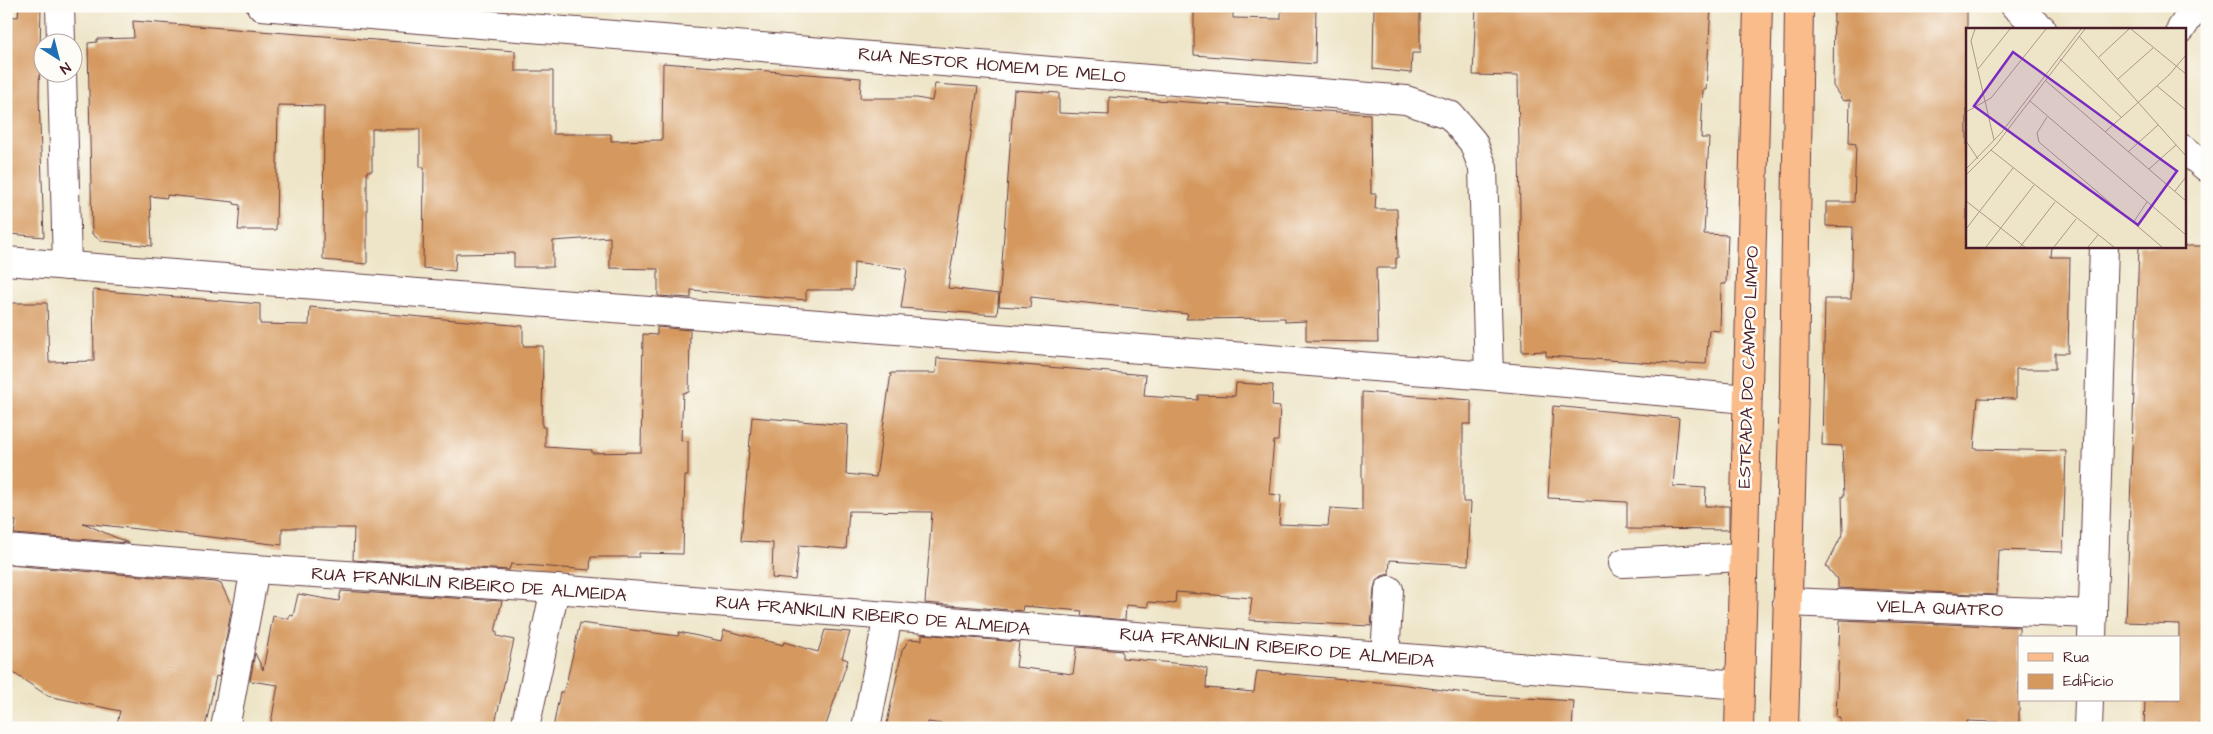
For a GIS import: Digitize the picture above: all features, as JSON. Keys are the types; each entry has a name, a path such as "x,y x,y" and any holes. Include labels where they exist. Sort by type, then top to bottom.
{"main road":[{"name":"ESTRADA DO CAMPO LIMPO","path":"1739,728 1758,6"},
{"path":"1784,728 1794,390 1799,6"}],"street":[{"path":"60,6 61,32"},
{"name":"RUA NESTOR HOMEM DE MELO","path":"261,6 1406,100 1450,115 1473,142 1483,168 1489,376"},
{"path":"2015,6 2041,28"},
{"path":"2182,28 2196,6"},
{"path":"62,82 67,266"},
{"path":"2186,151 2207,168"},
{"path":"2092,626 2104,248"},
{"path":"6,261 1489,376 1747,400"},
{"name":"RUA FRANKILIN RIBEIRO DE ALMEIDA","path":"6,549 255,569 556,589 1740,685"},
{"path":"1623,563 1743,557"},
{"path":"225,728 255,569"},
{"path":"525,728 556,589"},
{"path":"1385,656 1389,590"},
{"name":"VIELA QUATRO","path":"1787,602 2092,626"},
{"path":"866,728 888,616"},
{"path":"2088,728 2089,702"}],"building":[{"path":"19,6 41,6 40,32 32,32 32,82 39,82 44,237 10,234 11,229 6,229 6,16 18,17"},
{"path":"1194,6 1233,6 1233,18 1281,19 1281,6 1316,6 1315,64 1194,55"},
{"path":"1374,6 1420,6 1420,53 1412,53 1411,73 1373,69"},
{"path":"1476,6 1711,6 1706,90 1703,90 1701,138 1709,138 1704,234 1728,235 1726,284 1721,284 1720,331 1709,330 1706,364 1687,363 1686,365 1546,356 1546,351 1522,352 1518,76 1473,75"},
{"path":"1834,6 1967,6 1966,248 2052,248 2051,257 2070,257 2068,353 2055,353 2055,369 2016,369 2016,399 1978,398 1974,449 2066,451 2063,552 1999,550 1997,595 1838,588 1838,580 1826,566 1843,533 1842,496 1844,496 1842,446 1822,445 1825,299 1851,299 1853,227 1826,226 1826,202 1854,202 1856,144 1849,143 1850,100 1843,101 1833,86"},
{"path":"133,21 515,51 515,71 553,71 553,134 611,134 611,141 662,140 663,63 861,78 860,98 917,98 932,101 935,84 978,87 948,288 999,294 997,315 901,308 907,269 854,262 853,290 806,290 806,300 691,290 691,298 658,296 658,269 610,268 610,237 553,241 553,267 514,267 514,253 456,254 455,271 423,268 424,167 420,167 420,129 372,129 372,171 367,171 367,264 323,260 324,106 278,105 276,230 238,230 240,205 234,204 234,202 167,195 167,198 150,196 152,246 101,241 92,234 88,43 97,42 97,39 134,38"},
{"path":"1014,90 1059,93 1059,113 1109,115 1109,97 1370,114 1371,194 1376,194 1375,209 1397,209 1398,258 1396,258 1396,268 1376,268 1378,342 1306,341 1306,321 1285,322 1285,318 1186,319 1188,314 1031,297 1030,308 999,306"},
{"path":"2207,246 2207,723 2198,723 2198,726 2144,728 2145,702 2180,702 2179,624 2126,622 2139,248"},
{"path":"93,290 260,304 260,324 309,325 310,307 523,326 523,346 543,346 542,427 545,427 545,447 592,450 592,453 641,452 643,334 657,335 657,327 690,330 689,392 683,393 681,440 688,441 688,476 685,476 683,554 639,553 639,557 591,557 590,570 511,564 509,570 353,560 354,528 282,528 282,545 83,523 128,543 14,534 16,521 6,520 6,303 47,303 49,362 94,361"},
{"path":"937,358 1146,375 1144,396 1198,400 1198,395 1235,396 1236,383 1273,385 1272,406 1280,407 1278,441 1274,441 1269,494 1281,495 1279,524 1328,526 1330,508 1362,510 1362,392 1471,400 1471,424 1463,424 1463,502 1471,502 1468,565 1390,560 1389,574 1382,576 1376,581 1371,626 1249,620 1252,598 1176,592 1175,604 1148,602 1148,607 1126,605 1125,620 1081,616 1082,611 1023,606 1022,611 925,603 932,512 849,511 846,549 799,545 795,580 772,578 773,543 741,541 752,417 848,425 846,474 876,477 891,373 936,373"},
{"path":"1553,406 1679,418 1673,486 1706,488 1705,506 1729,506 1729,530 1627,529 1627,502 1548,498"},
{"path":"8,565 216,582 221,584 232,606 219,677 216,676 205,728 116,728 120,711 48,696 6,668 6,577"},
{"path":"341,591 502,601 495,632 497,632 497,636 514,640 494,728 270,728 278,685 250,681 255,653 263,670 273,616 289,619 289,615 293,616 298,594 339,601"},
{"path":"1840,620 2019,627 2019,723 1967,721 1967,728 1840,728 1840,717 1836,717"},
{"path":"580,623 678,636 679,632 721,641 724,630 783,645 784,642 818,652 825,630 850,632 842,658 848,660 825,728 553,728 560,692 563,692 566,684"},
{"path":"922,634 1019,642 1016,667 1073,674 1077,647 1122,651 1122,658 1193,665 1207,669 1206,688 1254,692 1257,671 1399,684 1480,695 1574,701 1572,728 971,728 928,722 927,728 886,728 902,651 909,639 922,640"}]}
